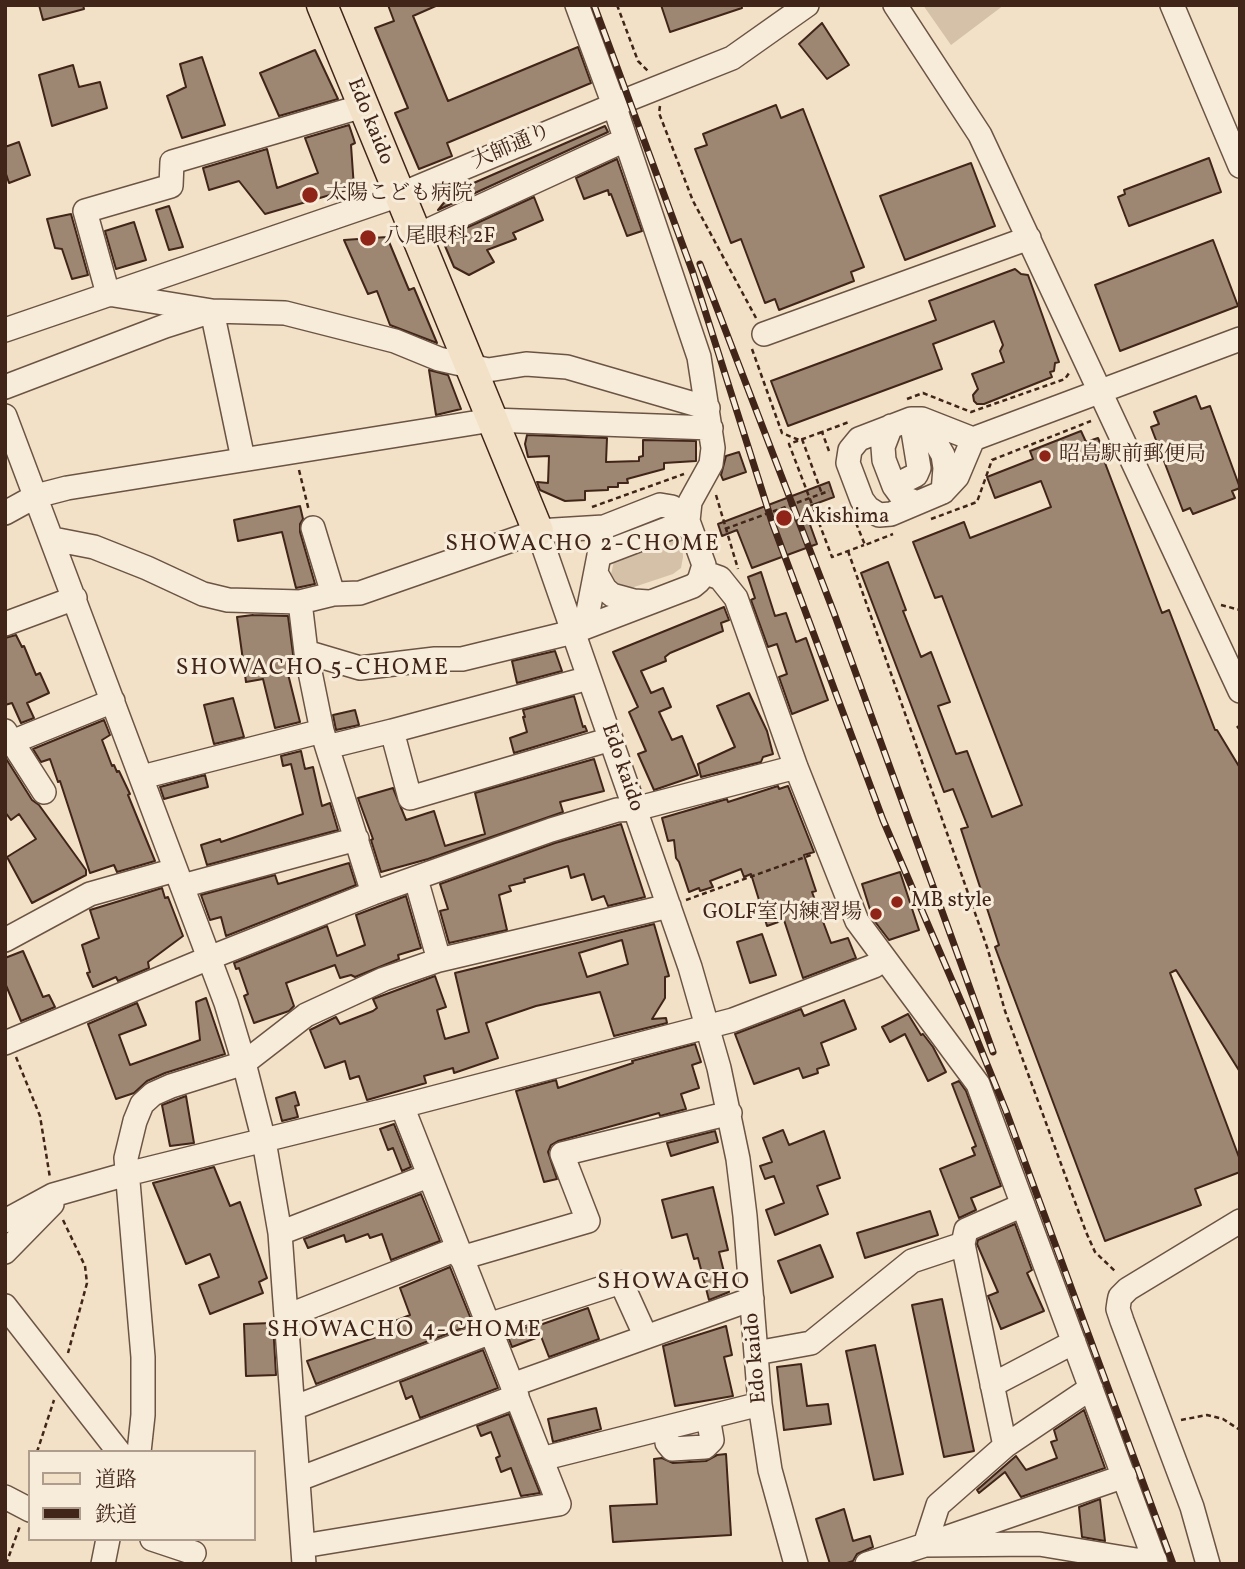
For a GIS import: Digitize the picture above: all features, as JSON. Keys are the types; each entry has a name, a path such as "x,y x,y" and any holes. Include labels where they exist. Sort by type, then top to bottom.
{"main road":[{"name":"Edo kaido","path":"322,5 538,531"}],"street":[{"path":"306,652 360,668 435,659 462,659 573,632 692,586 699,581 703,572 704,565 688,521 690,502 711,464 710,418 699,357 614,104 577,5"},
{"name":"大師通り","path":"5,330 399,195 614,104 732,58 807,5"},
{"path":"895,5 980,135 1240,691"},
{"path":"1172,5 1240,166"},
{"path":"363,106 172,162 171,186 85,211 108,294 212,311 285,313 395,341 439,359 488,370 526,364 567,367 710,418"},
{"path":"416,236 625,140"},
{"path":"762,340 1029,238"},
{"path":"5,387 165,326 212,311"},
{"path":"212,311 243,459"},
{"path":"973,439 957,478 943,492 891,514 879,515 868,508 862,500 848,463 850,450 859,439 908,421 973,439 1240,339"},
{"path":"5,416 209,958 244,1063 264,1141 280,1233 303,1555 559,1504 402,1106"},
{"path":"5,513 36,496 67,488 492,420 710,418"},
{"path":"908,421 883,447 884,460 894,486 902,497 917,503"},
{"path":"894,486 916,475 919,468 908,421"},
{"path":"908,421 943,455 943,492"},
{"path":"53,539 94,547 203,594 228,600 300,602 333,594 360,593 538,531 604,527 660,505 672,507 688,521"},
{"path":"598,564 688,521"},
{"path":"573,632 587,617 604,527"},
{"path":"313,528 333,594"},
{"name":"Edo kaido","path":"538,531 709,1027 730,1113 745,1216 760,1404 770,1469 796,1564"},
{"path":"598,564 605,589 612,595 651,602"},
{"path":"703,572 735,581 736,597 796,767 857,921 978,1084 1156,1562 1039,1544 925,1545"},
{"path":"5,624 75,598"},
{"path":"300,602 306,652 325,739 373,893"},
{"path":"142,777 325,739 392,731 589,678"},
{"path":"44,792 8,737 113,701"},
{"path":"392,731 410,798 611,739"},
{"path":"7,1042 373,893 551,830 617,810 635,809 796,767"},
{"path":"5,940 90,894 179,878 357,839"},
{"path":"416,879 439,960"},
{"path":"139,1450 143,1415 143,1357 126,1158 138,1110 147,1099 171,1086 244,1063 306,1015 384,979 439,960 669,906"},
{"path":"5,1221 54,1198 127,1174 733,1020 874,966 884,959"},
{"path":"287,1316 459,1254 588,1221 562,1154 730,1113"},
{"path":"280,1233 428,1176"},
{"path":"5,1252 54,1198"},
{"path":"1004,1446 963,1244 966,1230 1023,1205"},
{"path":"1208,1564 1195,1515 1118,1309 1120,1297 1128,1289 1240,1222"},
{"path":"756,1353 811,1343 912,1261 963,1244"},
{"path":"293,1408 489,1328 621,1282 646,1337"},
{"path":"299,1479 646,1337 752,1299"},
{"path":"5,1306 117,1450"},
{"path":"992,1385 1074,1342"},
{"path":"925,1545 937,1505 1004,1446 1091,1388"},
{"path":"541,1459 760,1404"},
{"path":"867,1564 1125,1476"},
{"path":"5,1497 28,1509"},
{"path":"103,1564 108,1541"},
{"path":"158,1541 194,1552"}],"path":[{"path":"617,5 638,61 651,75 661,103 659,113 692,201 740,284 762,340 752,349 782,433 800,440 822,494"},
{"path":"822,432 789,444 832,557 865,545"},
{"path":"295,451 313,528"},
{"path":"589,509 685,473 693,479"},
{"path":"713,485 735,581"},
{"path":"725,529 779,512 829,491"},
{"path":"848,551 988,950 1005,1011 1086,1232 1095,1252 1121,1277 1128,1289"},
{"path":"1222,614 1217,604 1240,610"},
{"path":"669,906 828,849"},
{"path":"7,1042 40,1116 54,1198 85,1266 86,1283 61,1377 38,1450"},
{"path":"1179,1421 1207,1415 1223,1419 1240,1430"},
{"path":"6,1564 28,1509"}],"shaded area":[{"path":"923,5 1004,5 951,45"},
{"path":"675,537 682,542 681,568 673,574 618,590 610,579 614,561"}],"building":[{"path":"39,5 83,5 84,9 43,20"},
{"path":"388,5 438,5 413,16 448,101 578,47 591,83 447,143 452,156 419,169 395,113 408,108 375,28 394,21"},
{"path":"661,5 741,5 742,8 670,32"},
{"path":"822,23 849,65 827,79 799,44"},
{"path":"315,50 338,99 279,116 260,73"},
{"path":"202,57 225,125 182,138 167,96 186,87 180,64"},
{"path":"73,65 79,87 100,82 107,108 52,126 39,75"},
{"path":"776,105 781,118 803,109 864,267 851,272 854,281 779,310 775,299 765,303 741,239 731,243 695,149 707,145 703,134"},
{"path":"349,125 355,143 351,145 354,188 265,214 239,181 209,190 203,168 267,149 277,188 318,173 305,138"},
{"path":"605,126 608,132 438,210 447,199 449,201 469,185"},
{"path":"19,142 30,175 9,183 5,171 5,147"},
{"path":"1209,158 1221,192 1129,226 1118,197 1125,194 1124,190"},
{"path":"617,159 642,231 627,236 608,190 584,199 576,178"},
{"path":"971,163 995,226 905,260 880,196"},
{"path":"534,197 543,220 513,233 516,239 487,250 494,262 469,275 454,267 442,239"},
{"path":"169,206 183,247 169,250 156,210"},
{"path":"71,214 88,275 72,279 62,249 55,248 47,219"},
{"path":"134,222 146,260 116,269 105,231"},
{"path":"387,237 409,290 414,288 437,343 390,325 377,291 368,294 344,240"},
{"path":"1213,240 1238,306 1120,351 1095,285"},
{"path":"1015,269 1028,275 1059,362 1055,363 1054,371 1050,372 1052,377 984,404 977,404 973,395 978,389 972,374 1004,362 1000,351 1003,345 994,321 933,344 942,369 788,426 771,381 936,320 929,301"},
{"path":"429,370 448,375 461,409 436,415"},
{"path":"1196,396 1201,409 1210,406 1240,488 1232,491 1235,498 1193,514 1190,508 1183,511 1151,427 1159,424 1154,412"},
{"path":"1081,431 1086,442 1098,438 1162,613 1169,610 1215,730 1240,768 1240,1072 1176,970 1170,973 1240,1160 1240,1172 1195,1189 1201,1205 1105,1241 995,947 999,945 961,829 968,827 953,789 944,792 861,573 888,562 921,657 931,652 950,702 938,706 956,754 967,751 992,817 1022,805 942,596 935,598 913,542 964,522 970,538 1051,507 1041,481 995,498 987,477 1033,459 1030,451"},
{"path":"527,435 607,438 606,462 639,461 639,457 643,456 643,440 696,441 696,461 664,463 664,469 627,479 628,483 618,483 618,487 585,491 585,500 565,501 540,490 537,482 548,483 549,456 528,457 525,444"},
{"path":"739,452 746,472 723,480 721,475 726,456"},
{"path":"829,482 834,497 804,508 817,544 752,568 737,530 722,536 718,524"},
{"path":"300,506 303,519 300,532 315,584 296,588 282,532 238,541 234,520"},
{"path":"761,572 775,616 786,613 796,642 806,638 828,700 792,714 779,677 787,674 777,644 768,647 751,600 755,598 748,577"},
{"path":"724,607 729,620 721,623 723,631 670,653 665,657 666,661 641,671 651,693 663,688 671,707 659,712 672,740 682,736 698,775 654,790 638,754 646,751 629,712 638,707 613,652"},
{"path":"288,616 295,669 287,670 300,722 275,728 263,679 246,682 237,617"},
{"path":"16,635 22,647 24,646 36,675 40,673 49,693 27,703 34,718 21,723 12,703 5,705 5,638"},
{"path":"555,651 562,671 517,683 512,661"},
{"path":"749,693 767,731 773,754 763,757 761,762 701,777 698,764 735,747 717,706"},
{"path":"574,696 583,727 585,726 587,731 514,753 510,738 527,732 523,710"},
{"path":"233,698 244,737 214,744 204,705"},
{"path":"355,710 359,725 336,730 333,715"},
{"path":"104,720 110,735 102,740 112,766 119,771 130,794 128,795 155,861 117,872 114,865 90,873 60,781 58,782 50,759 41,762 33,749"},
{"path":"301,751 305,769 313,767 322,806 330,803 338,830 207,865 201,845 220,839 221,842 303,814 291,764 283,766 281,756"},
{"path":"5,757 32,800 39,805 86,870 86,875 32,903 7,857 36,839 19,814 11,820 5,812"},
{"path":"594,759 604,791 560,802 563,812 428,859 381,872 371,840 373,839 358,798 393,788 406,820 434,811 445,846 485,834 475,793"},
{"path":"205,775 208,787 164,799 160,787"},
{"path":"778,786 779,789 788,786 814,852 804,855 816,891 812,892 831,943 848,938 856,958 803,978 784,920 767,926 751,874 744,877 741,869 710,881 713,887 689,892 676,858 674,840 668,841 662,818 727,799 728,802"},
{"path":"621,824 645,897 608,906 604,896 592,900 584,874 571,878 568,866 524,879 525,882 509,886 511,891 499,895 507,930 449,943 440,911 448,909 440,884 555,843"},
{"path":"349,863 356,885 226,936 221,917 210,920 201,895 275,875 278,884"},
{"path":"900,872 919,930 889,940 873,919 862,884"},
{"path":"162,888 183,936 148,962 149,968 118,981 116,977 93,987 87,973 90,972 82,945 99,938 90,910"},
{"path":"406,896 421,948 398,955 399,959 355,977 351,975 340,978 335,965 286,983 294,1006 289,1011 254,1023 244,996 248,994 239,968 236,969 234,963 327,926 337,956 365,945 356,915"},
{"path":"654,924 669,976 665,977 665,998 652,1019 666,1018 667,1023 614,1036 600,992 536,1006 486,1023 498,1058 454,1073 453,1068 424,1076 426,1083 367,1100 359,1076 350,1079 345,1061 325,1068 310,1030 336,1017 340,1024 373,1011 377,1008 373,999 435,976 446,1007 437,1010 445,1039 469,1032 455,973","holes":["622,940 628,964 587,977 579,953"]},
{"path":"762,934 776,975 750,983 737,942"},
{"path":"23,951 43,997 49,995 55,1007 21,1021 5,983 5,958"},
{"path":"206,998 225,1054 165,1073 147,1081 134,1093 116,1099 88,1024 137,1003 146,1025 119,1035 130,1065 200,1040 196,1002"},
{"path":"844,1000 856,1029 821,1043 829,1065 817,1069 818,1073 803,1078 799,1068 754,1084 735,1034 801,1009 804,1016"},
{"path":"908,1014 921,1035 923,1034 933,1047 946,1072 928,1081 905,1034 890,1042 882,1027"},
{"path":"695,1044 701,1062 692,1065 699,1088 681,1094 686,1109 660,1116 659,1113 558,1141 551,1145 548,1152 557,1179 544,1182 516,1091 556,1080 558,1088 633,1063 632,1061"},
{"path":"959,1081 966,1091 1001,1186 971,1198 976,1210 959,1218 940,1169 975,1155 972,1148 976,1146 952,1084"},
{"path":"295,1092 299,1105 295,1106 298,1117 282,1121 276,1098"},
{"path":"186,1096 194,1143 170,1146 162,1105"},
{"path":"394,1124 411,1167 402,1171 393,1148 388,1150 380,1129"},
{"path":"783,1130 789,1145 824,1131 840,1178 817,1186 828,1214 775,1235 766,1210 784,1203 774,1176 765,1179 760,1166 772,1162 763,1138"},
{"path":"715,1131 718,1142 671,1156 667,1143"},
{"path":"214,1167 230,1206 240,1202 267,1278 259,1282 263,1293 210,1314 199,1285 219,1277 210,1254 186,1264 153,1183"},
{"path":"713,1187 728,1250 719,1252 729,1292 709,1300 698,1258 694,1259 687,1234 672,1238 662,1200"},
{"path":"421,1194 440,1241 391,1260 382,1234 370,1238 368,1234 346,1242 344,1235 308,1248 304,1239"},
{"path":"930,1211 938,1235 865,1258 857,1233"},
{"path":"1015,1224 1032,1270 1027,1273 1044,1311 1001,1329 988,1296 998,1292 977,1244 978,1240"},
{"path":"820,1245 833,1277 791,1293 778,1261"},
{"path":"450,1267 473,1324 316,1384 307,1361 388,1333 385,1325 410,1315 400,1288"},
{"path":"942,1299 974,1451 944,1457 912,1305"},
{"path":"588,1308 599,1339 549,1357 537,1326"},
{"path":"273,1323 276,1375 246,1376 244,1324"},
{"path":"531,1326 536,1338 512,1347 507,1334"},
{"path":"726,1326 732,1355 724,1357 733,1396 675,1406 663,1346"},
{"path":"875,1345 903,1474 874,1480 846,1351"},
{"path":"483,1350 498,1388 420,1418 412,1396 406,1399 400,1382"},
{"path":"801,1364 807,1406 828,1404 831,1424 784,1430 777,1367"},
{"path":"596,1408 601,1429 553,1442 548,1419"},
{"path":"1084,1410 1105,1468 1021,1497 1005,1472 979,1493 977,1490 1016,1456 1026,1470 1057,1458 1051,1442 1057,1440 1054,1430"},
{"path":"509,1414 540,1493 521,1496 511,1468 501,1472 496,1458 500,1456 491,1432 481,1436 477,1426"},
{"path":"726,1454 731,1535 613,1542 610,1506 657,1504 654,1459 662,1458 673,1463 706,1461"},
{"path":"1100,1499 1105,1541 1082,1537 1079,1507"},
{"path":"844,1509 853,1541 870,1536 873,1547 857,1554 853,1561 830,1564 816,1519"}],"railway":[{"path":"594,5 693,273 772,522 883,820 1006,1111 1173,1564"},
{"path":"700,264 834,613 993,1052"}],"place":[{"name":"太陽こども病院","path":"310,195"},
{"name":"八尾眼科 2F","path":"368,238"},
{"name":"昭島駅前郵便局","path":"1045,456"},
{"name":"Akishima","path":"784,518"},
{"name":"MB style","path":"897,902"},
{"name":"GOLF室内練習場","path":"876,914"}],"district":[{"name":"SHOWACHO 2-CHOME","path":"583,546"},
{"name":"SHOWACHO 5-CHOME","path":"313,670"},
{"name":"SHOWACHO","path":"674,1284"},
{"name":"SHOWACHO 4-CHOME","path":"405,1332"}]}
